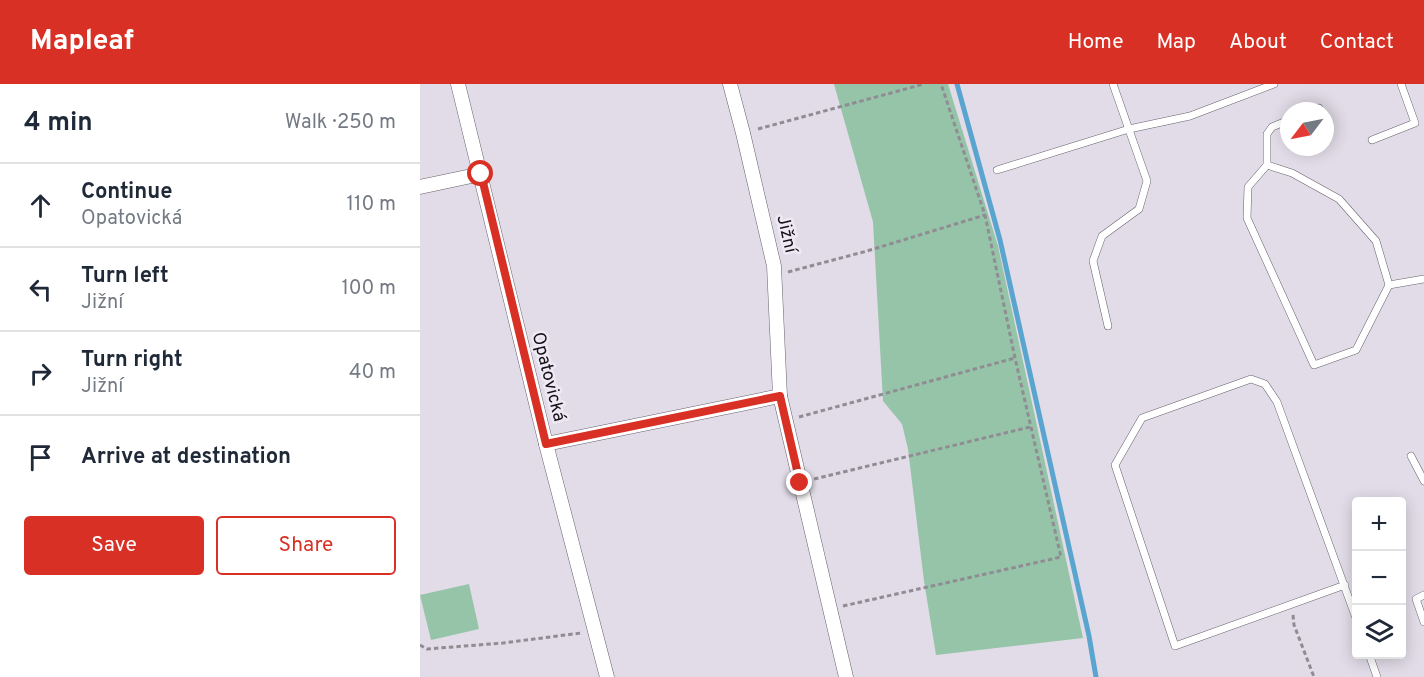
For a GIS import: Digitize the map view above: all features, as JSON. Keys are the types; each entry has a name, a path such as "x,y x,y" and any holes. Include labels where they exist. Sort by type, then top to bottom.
{"street":[{"name":"Opatovická","path":"458,84 546,444 607,677"},
{"name":"Jižní","path":"729,84 743,133 774,266 780,396 846,677"},
{"path":"420,187 481,174"},
{"path":"546,444 780,396"}],"lane":[{"path":"1108,326 1093,261 1102,236 1138,209 1147,181 1113,84"},
{"path":"998,170 1129,129 1190,116 1274,84"},
{"path":"1372,140 1415,123 1401,84"},
{"path":"1266,165 1292,172 1339,199 1376,241 1389,285 1356,350 1314,366 1247,218 1248,187 1266,165 1267,134 1280,124"},
{"path":"1389,285 1424,279"},
{"path":"1345,585 1175,646 1115,465 1142,418 1251,379 1265,384 1277,402 1345,585 1352,606"},
{"path":"1411,456 1424,481"},
{"path":"1424,596 1416,599 1424,622"},
{"path":"1371,659 1377,677"}],"path":[{"path":"743,133 924,84"},
{"path":"829,609 1061,557 1030,427 985,215 941,84"},
{"path":"775,275 867,251 985,215"},
{"path":"786,421 1015,358"},
{"path":"800,483 1030,427"},
{"path":"1292,605 1294,625 1314,677"},
{"path":"420,645 427,649 503,643 595,631"}],"green space":[{"path":"834,84 948,84 998,246 1083,638 936,655 924,581 908,449 902,424 883,401 873,222"},
{"path":"469,584 479,629 431,640 420,595"}],"waterway":[{"path":"957,84 1000,240 1089,636 1096,677"}],"route":[{"path":"481,174 546,444 780,396 800,483"}]}
